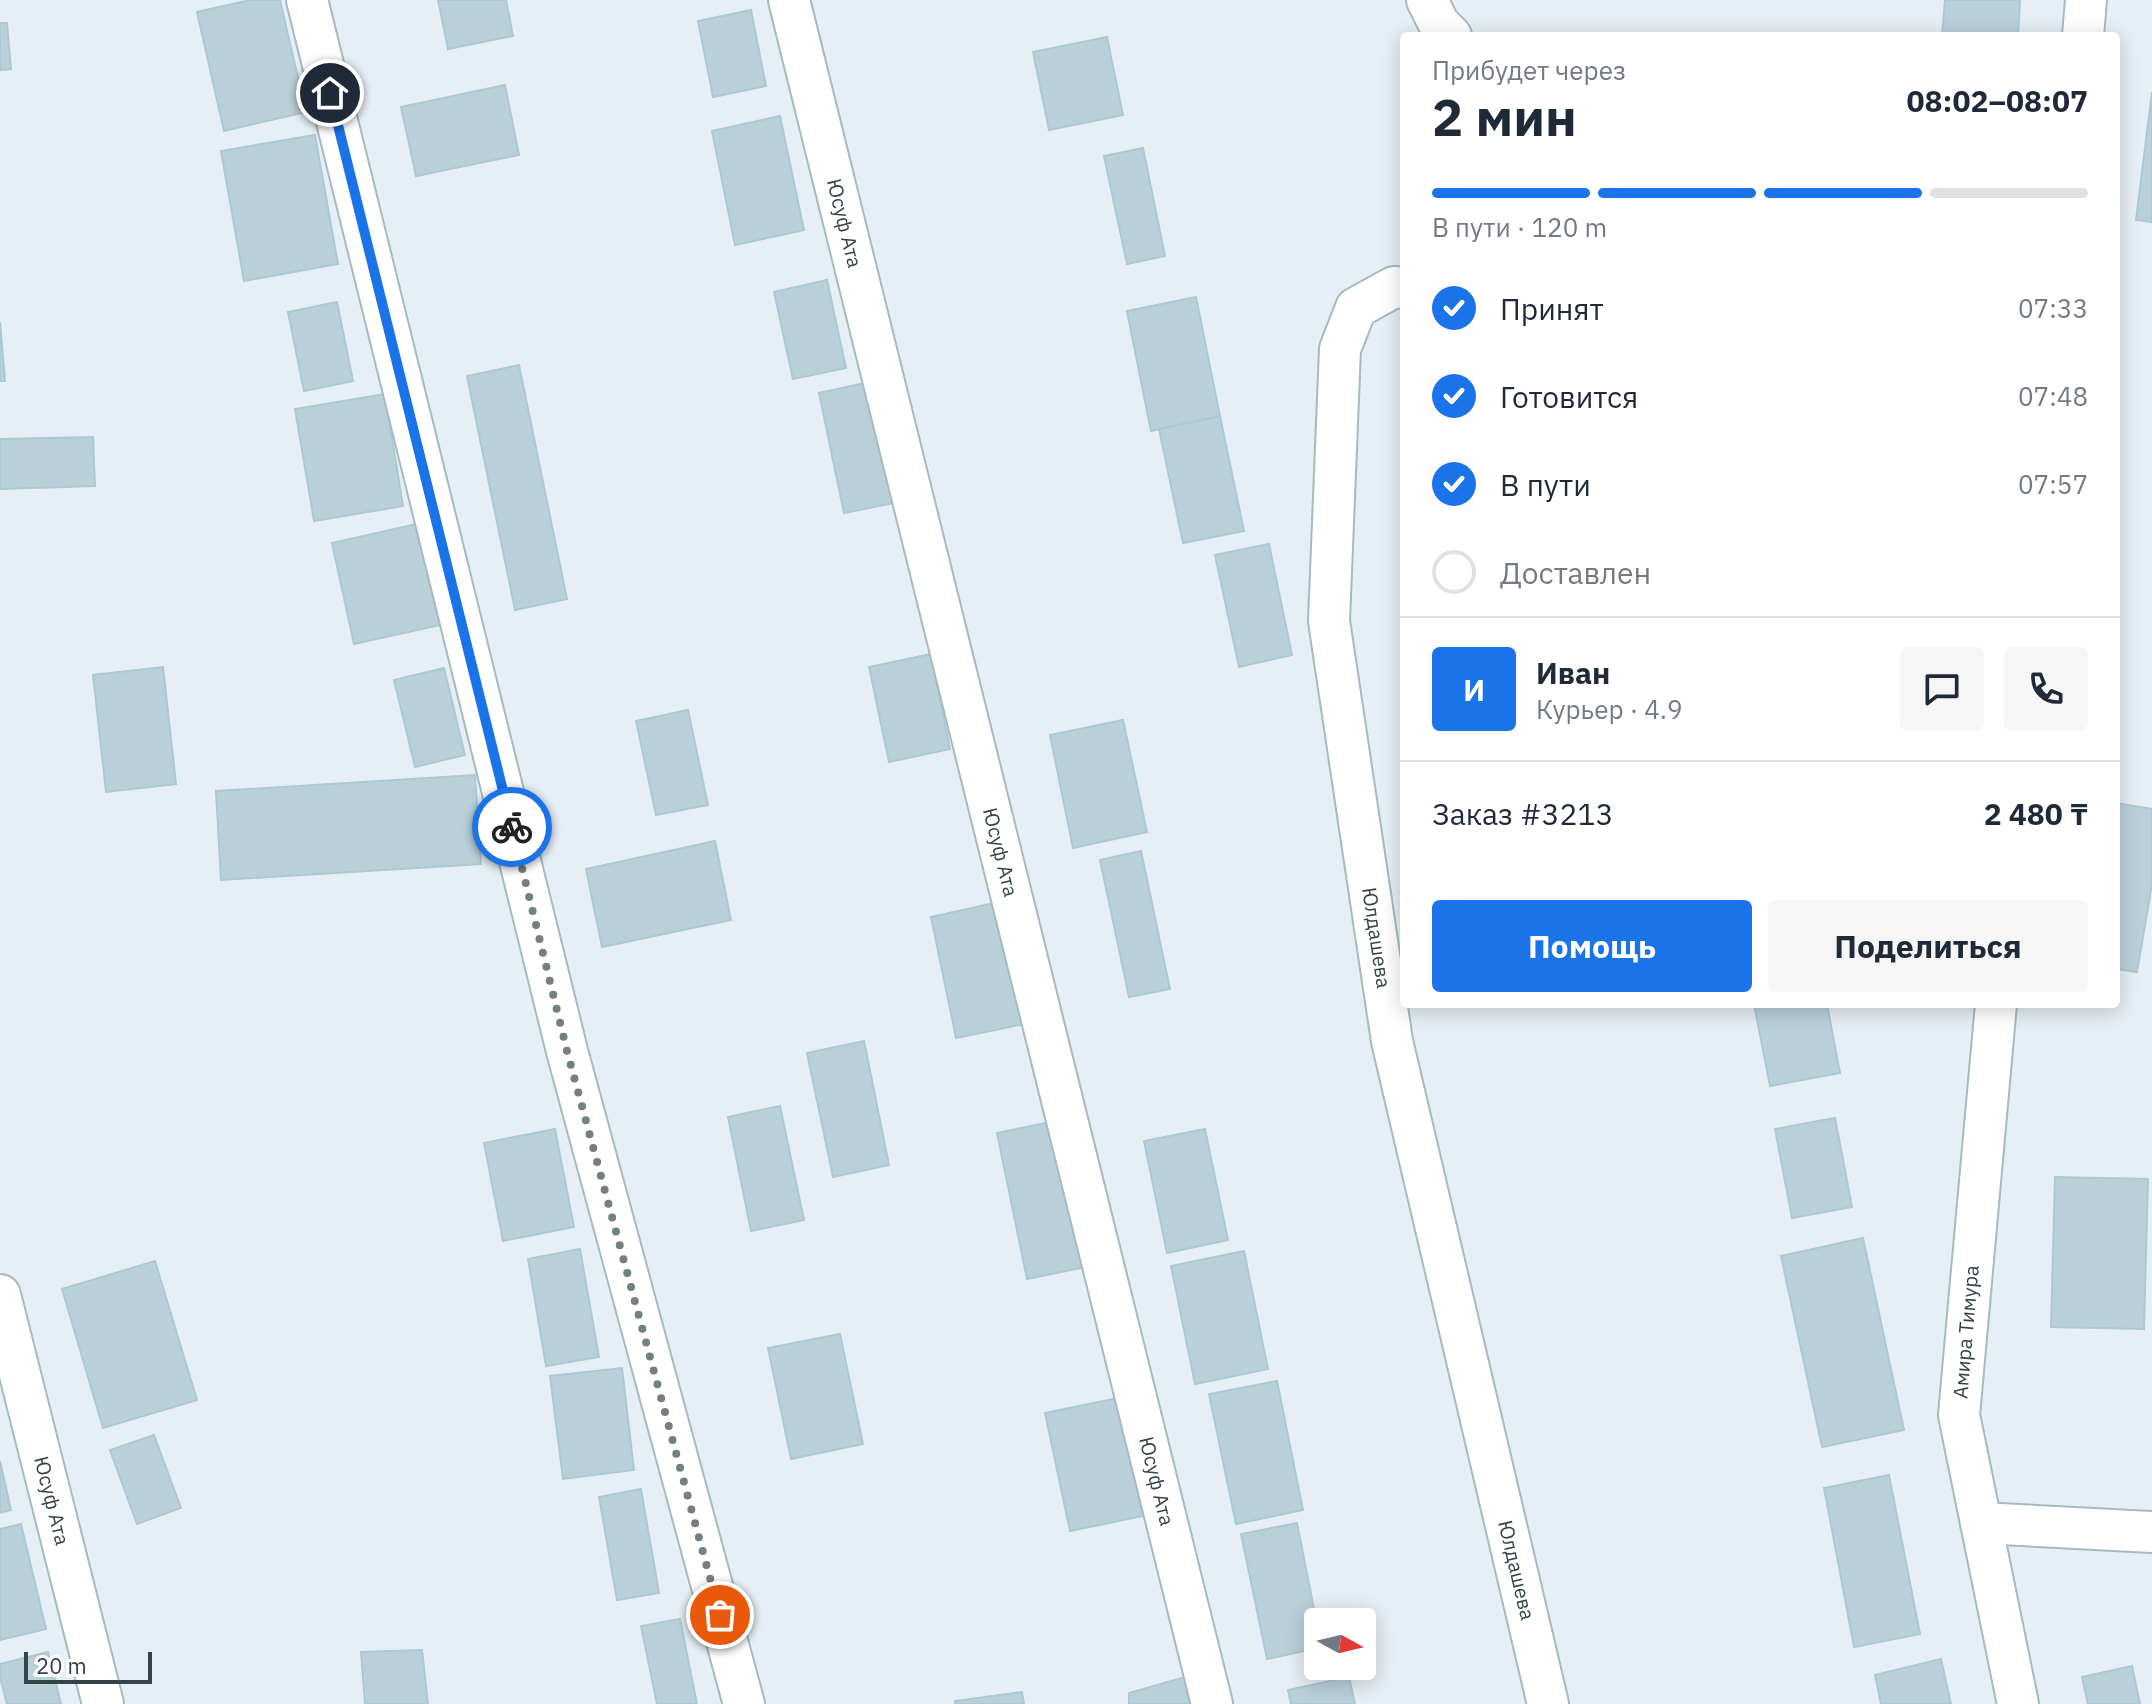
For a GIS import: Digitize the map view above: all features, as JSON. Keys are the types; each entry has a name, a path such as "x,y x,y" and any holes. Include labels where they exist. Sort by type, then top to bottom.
{"street":[{"path":"307,0 567,1051 744,1704"},
{"name":"Юсуф Ата","path":"789,0 1212,1704"},
{"path":"1427,0 1439,24 1447,32"},
{"path":"2083,32 2086,0"},
{"name":"Юлдашева","path":"1400,288 1394,287 1356,308 1340,349 1329,621 1392,1041 1548,1704"},
{"name":"Амира Тимура","path":"1996,1008 1959,1415 2018,1704"},
{"name":"Юсуф Ата","path":"0,1295 103,1704"},
{"path":"1981,1523 2152,1532"}],"building":[{"path":"250,0 280,0 306,112 224,131 197,12"},
{"path":"438,0 506,0 513,36 448,49"},
{"path":"1945,0 2020,0 2018,32 1942,32"},
{"path":"751,10 766,86 713,97 698,21"},
{"path":"0,23 7,23 11,69 0,70"},
{"path":"1107,37 1123,115 1049,130 1033,52"},
{"path":"505,85 519,155 416,176 401,107"},
{"path":"2152,92 2152,222 2136,220"},
{"path":"780,116 804,230 735,245 712,131"},
{"path":"315,135 338,264 244,281 221,151"},
{"path":"1143,148 1165,256 1127,264 1104,156"},
{"path":"827,280 846,368 793,379 774,292"},
{"path":"1196,297 1220,416 1151,431 1127,311"},
{"path":"337,302 353,381 304,391 288,312"},
{"path":"0,322 5,381 0,381"},
{"path":"519,365 567,599 515,610 467,376"},
{"path":"874,381 899,502 844,513 819,393"},
{"path":"385,394 403,506 314,521 295,409"},
{"path":"1220,416 1244,531 1183,543 1159,429"},
{"path":"93,437 95,486 0,489 0,439"},
{"path":"417,524 440,625 354,644 332,543"},
{"path":"1269,544 1292,655 1239,667 1215,555"},
{"path":"931,654 950,749 889,762 869,667"},
{"path":"163,667 176,784 106,792 93,675"},
{"path":"444,668 465,755 415,767 394,680"},
{"path":"688,710 708,805 656,815 636,721"},
{"path":"1123,720 1147,832 1073,848 1050,735"},
{"path":"475,775 481,864 221,880 216,791"},
{"path":"2120,804 2152,809 2152,884 2137,972 2120,970"},
{"path":"715,841 731,920 602,947 586,869"},
{"path":"1141,851 1170,989 1129,997 1100,860"},
{"path":"1008,900 1034,1022 956,1038 931,917"},
{"path":"1755,1008 1828,1008 1840,1073 1770,1086"},
{"path":"864,1041 889,1165 833,1177 807,1053"},
{"path":"780,1106 804,1220 751,1231 728,1117"},
{"path":"1835,1118 1852,1207 1792,1218 1775,1129"},
{"path":"1056,1121 1086,1267 1027,1279 997,1133"},
{"path":"555,1129 574,1227 503,1241 484,1143"},
{"path":"1205,1129 1228,1240 1167,1253 1144,1141"},
{"path":"2055,1177 2148,1179 2144,1329 2051,1327"},
{"path":"1863,1238 1904,1430 1822,1447 1781,1256"},
{"path":"580,1249 599,1357 546,1366 528,1259"},
{"path":"1244,1251 1268,1369 1195,1384 1171,1266"},
{"path":"155,1261 197,1400 103,1428 62,1289"},
{"path":"840,1334 863,1444 791,1459 768,1348"},
{"path":"622,1368 634,1470 563,1479 550,1376"},
{"path":"1277,1381 1303,1510 1236,1524 1209,1394"},
{"path":"1118,1398 1143,1516 1070,1531 1045,1413"},
{"path":"154,1435 181,1508 137,1524 110,1450"},
{"path":"0,1461 11,1510 0,1513"},
{"path":"1889,1475 1920,1634 1854,1647 1824,1488"},
{"path":"641,1489 659,1593 617,1600 599,1497"},
{"path":"1297,1523 1314,1608 1304,1608 1304,1651 1267,1659 1241,1534"},
{"path":"21,1524 46,1629 0,1640 0,1529"},
{"path":"680,1619 697,1704 657,1704 641,1626"},
{"path":"422,1650 428,1704 365,1704 361,1652"},
{"path":"48,1652 61,1704 7,1704 0,1664"},
{"path":"1941,1659 1951,1704 1881,1704 1875,1675"},
{"path":"2132,1666 2140,1704 2088,1704 2082,1677"},
{"path":"1185,1677 1191,1704 1129,1704 1129,1693"},
{"path":"1350,1680 1355,1704 1291,1704 1288,1690"},
{"path":"1022,1692 1024,1704 955,1704 955,1701"}],"way so far":[{"path":"512,827 567,1051 720,1615"}],"route":[{"path":"330,93 512,827"}]}
